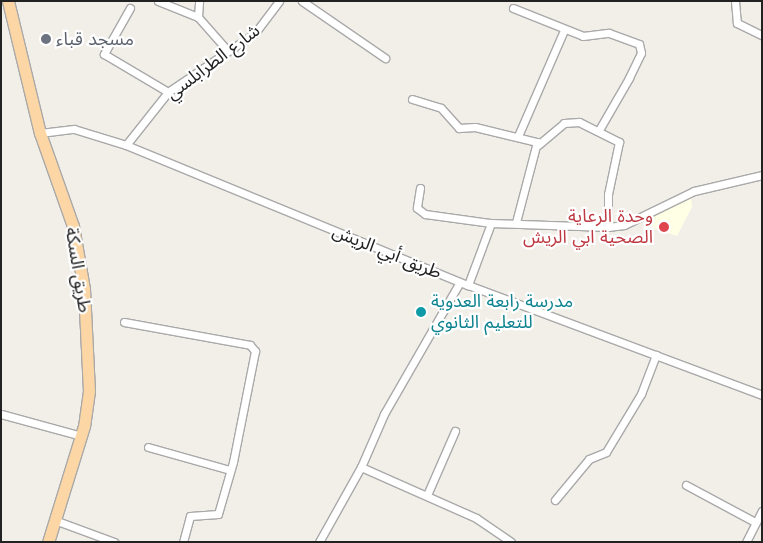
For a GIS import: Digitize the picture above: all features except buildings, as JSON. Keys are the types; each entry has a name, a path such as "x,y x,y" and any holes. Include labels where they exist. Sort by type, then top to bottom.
{"main road":[{"name":"طريق السكة","path":"8,1 40,133 72,226 84,289 88,391 82,436 57,521 48,542"}],"street":[{"path":"158,1 198,17 228,51"},
{"path":"198,17 199,1"},
{"name":"شارع الطرابلسي","path":"126,145 168,92 255,34 279,1"},
{"path":"302,1 385,58"},
{"path":"735,1 737,23 762,34"},
{"path":"130,8 104,54 168,92"},
{"path":"513,8 583,36 609,33 635,42 641,49 599,130"},
{"path":"518,136 564,30"},
{"path":"412,99 440,108 459,128 518,136 538,145"},
{"path":"516,222 538,145 564,123 579,122 599,130 620,146 608,194 608,227"},
{"name":"طريق أبي الريش","path":"40,133 79,130 126,145 460,282 762,395"},
{"path":"420,188 419,212 491,223 516,222 608,227 624,225 694,191 762,175"},
{"path":"468,285 491,223"},
{"path":"318,542 361,467 384,414 460,282"},
{"path":"124,322 253,346 230,470 216,517 190,516 183,542"},
{"path":"555,500 585,464 606,452 641,394 656,355"},
{"path":"1,414 82,436"},
{"path":"427,496 455,431"},
{"path":"148,447 230,470"},
{"path":"361,467 476,518 511,542"},
{"path":"686,485 755,522"},
{"path":"746,542 762,511"},
{"path":"57,521 114,542"}],"shaded area":[{"path":"691,196 692,207 677,236 650,227 653,213"}],"place":[{"name":"مسجد قباء","path":"46,39"},
{"name":"وحدة الرعاية الصحية ابي الريش","path":"664,227"},
{"name":"مدرسة رابعة العدوية للتعليم الثانوي","path":"421,312"}]}
